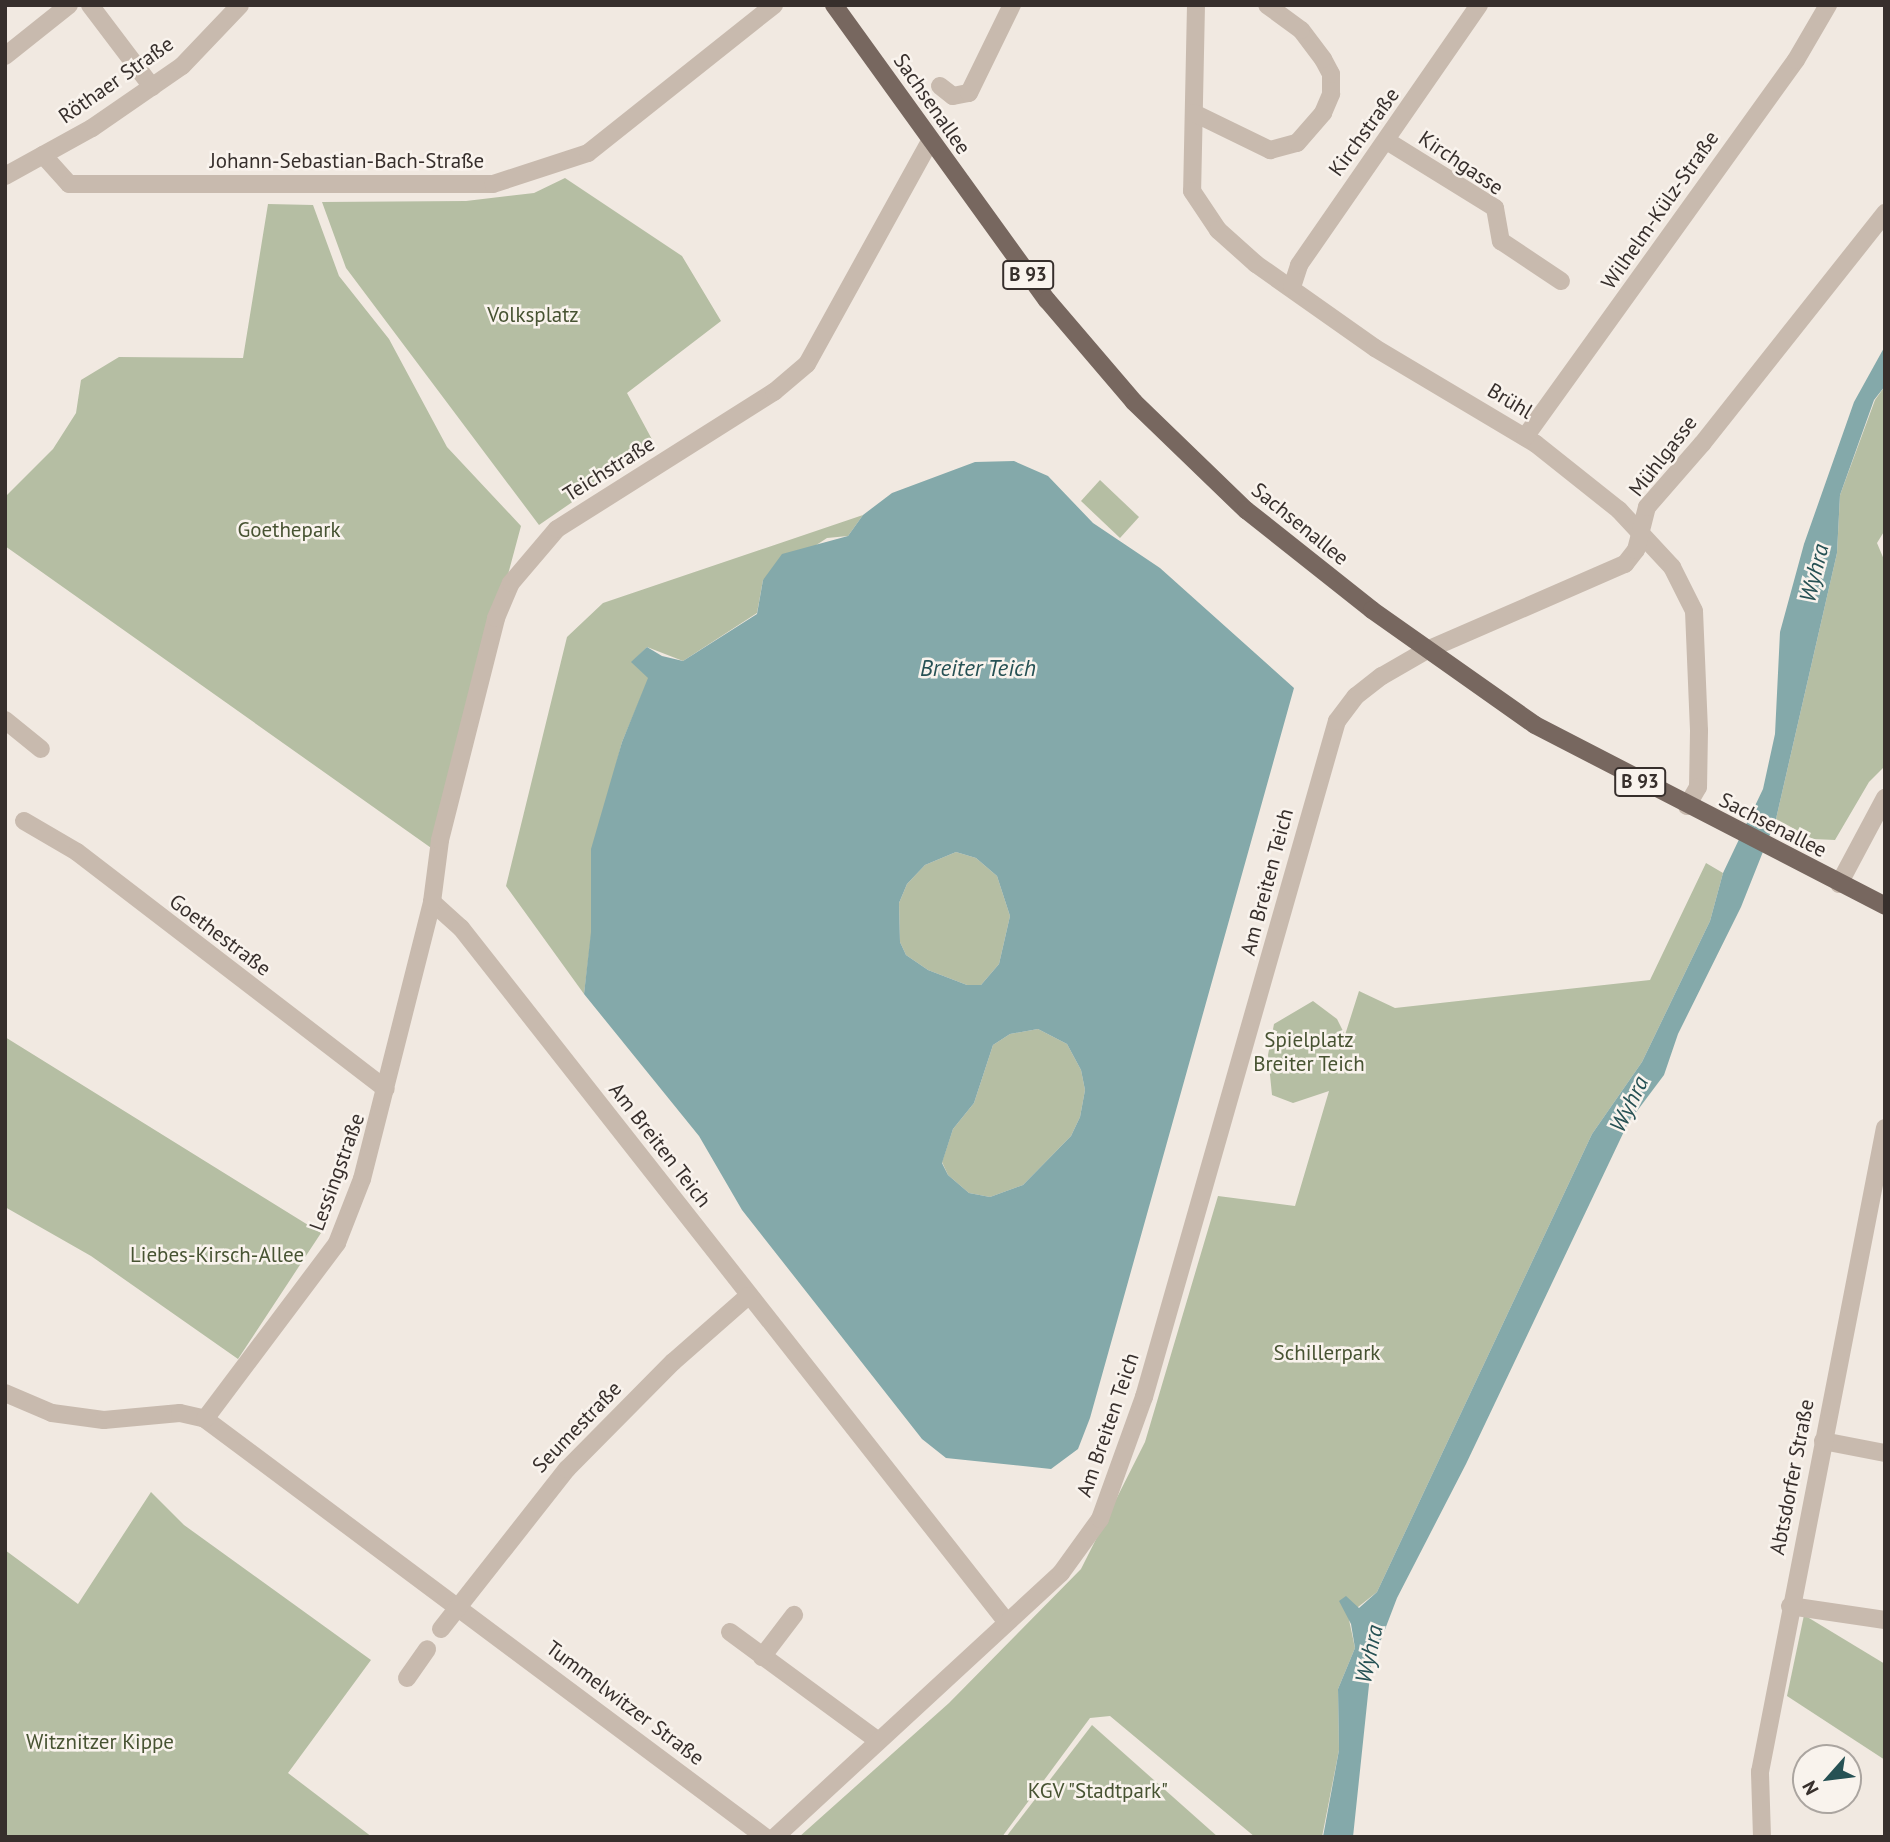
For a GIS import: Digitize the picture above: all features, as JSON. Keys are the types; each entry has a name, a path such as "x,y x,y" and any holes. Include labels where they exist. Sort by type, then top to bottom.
{"main road":[{"name":"Sachsenallee","path":"834,5 1047,300 1134,402 1201,470 1277,537 1427,650 1535,725 1799,865 1885,906"}],"street":[{"path":"5,56 69,5"},
{"path":"90,5 152,87"},
{"name":"Röthaer Straße","path":"5,176 43,155 182,66 240,5"},
{"name":"Johann-Sebastian-Bach-Straße","path":"43,155 69,184 493,184 588,153 774,5"},
{"path":"940,86 953,96 968,93 1013,5"},
{"name":"Brühl","path":"1196,5 1195,113 1191,173 1192,191 1201,208 1256,264 1375,348 1525,437 1643,531 1681,583 1694,611 1699,731 1698,787 1688,806"},
{"path":"1195,113 1270,150 1297,143 1324,113 1331,94 1331,74 1323,59 1301,30 1266,5"},
{"name":"Kirchstraße","path":"1292,287 1299,265 1479,5"},
{"name":"Wilhelm-Külz-Straße","path":"1525,437 1796,60 1827,6"},
{"name":"Teichstraße","path":"432,902 440,840 496,618 522,565 557,529 774,393 807,364 824,339 930,141"},
{"name":"Kirchgasse","path":"1387,141 1495,208 1501,241 1561,281"},
{"name":"Mühlgasse","path":"1427,650 1625,564 1636,550 1647,507 1702,444 1885,213"},
{"name":"Am Breiten Teich","path":"432,902 461,928 748,1296 1006,1620 1061,1573 1110,1498 1144,1397 1337,721 1356,696 1382,676 1427,650"},
{"path":"5,720 41,749"},
{"path":"1839,884 1885,798"},
{"name":"Goethestraße","path":"24,821 77,852 386,1088"},
{"name":"Lessingstraße","path":"205,1419 337,1243 362,1179 432,902"},
{"name":"Abtsdorfer Straße","path":"1762,1837 1760,1772 1790,1606 1885,1128"},
{"name":"Seumestraße","path":"457,1607 566,1469 673,1362 748,1296"},
{"name":"Tummelwitzer Straße","path":"5,1393 52,1413 104,1420 180,1413 205,1419 765,1837"},
{"path":"1823,1441 1885,1453"},
{"path":"1790,1606 1885,1620"},
{"path":"441,1629 457,1607"},
{"path":"762,1657 794,1615"},
{"path":"775,1837 1006,1620"},
{"path":"730,1632 877,1740"},
{"path":"407,1678 427,1649"}],"green space":[{"name":"Volksplatz","path":"565,178 682,256 721,321 627,393 655,445 539,525 346,268 322,202 466,201 534,193"},
{"name":"Goethepark","path":"268,204 313,205 339,276 389,339 447,447 521,526 434,850 5,546 5,497 53,449 76,413 81,380 119,357 243,358"},
{"path":"1885,386 1885,530 1877,543 1885,562 1885,766 1869,782 1835,840 1813,839 1776,819 1837,553 1840,495 1875,400"},
{"path":"1100,480 1139,517 1120,538 1081,501"},
{"path":"863,515 848,536 827,538 763,580 757,613 683,661 647,647 632,662 649,678 622,742 609,792 584,994 506,886 567,637 603,603"},
{"path":"956,852 976,858 997,876 1010,916 999,964 981,985 967,985 928,970 906,955 900,942 899,903 907,884 925,865"},
{"name":"Schillerpark","path":"1706,863 1723,873 1710,921 1642,1062 1592,1134 1377,1592 1348,1615 1355,1648 1338,1689 1339,1750 1322,1837 1255,1837 1110,1716 1090,1718 1002,1837 799,1837 949,1703 1081,1569 1145,1442 1218,1196 1295,1206 1329,1091 1293,1103 1272,1095 1268,1055 1274,1024 1313,1001 1337,1019 1345,1035 1359,991 1395,1008 1650,980"},
{"path":"1038,1029 1067,1044 1081,1070 1085,1090 1080,1117 1071,1136 1023,1185 990,1197 969,1193 948,1175 942,1162 953,1129 974,1103 993,1045 1010,1034"},
{"name":"Liebes-Kirsch-Allee","path":"5,1037 321,1233 238,1359 91,1256 5,1207"},
{"name":"Witznitzer Kippe","path":"151,1492 184,1525 371,1660 288,1773 372,1837 5,1837 5,1550 78,1604"},
{"path":"1804,1615 1885,1664 1885,1760 1862,1744 1787,1696"},
{"name":"KGV \"Stadtpark\"","path":"1092,1725 1218,1837 1006,1837"}],"water":[{"name":"Wyhra","path":"1885,346 1885,386 1874,400 1840,495 1837,553 1776,819 1741,907 1678,1034 1664,1075 1628,1123 1466,1464 1397,1598 1371,1666 1353,1837 1323,1837 1339,1750 1338,1689 1355,1648 1351,1624 1339,1601 1346,1596 1359,1608 1377,1592 1592,1134 1642,1062 1710,921 1723,873 1763,789 1775,734 1780,632 1804,544 1854,402"},
{"name":"Breiter Teich","path":"1014,461 1048,476 1093,523 1160,568 1294,688 1090,1418 1078,1449 1051,1469 946,1458 922,1439 742,1210 699,1136 584,994 591,932 591,849 622,742 648,678 631,662 647,647 662,656 683,661 757,614 763,580 782,554 848,536 863,515 892,493 975,462","holes":["956,852 976,858 997,876 1010,916 999,964 981,985 967,985 928,970 906,955 900,942 899,903 907,884 925,865","1038,1029 1067,1044 1081,1070 1085,1090 1080,1117 1071,1136 1023,1185 990,1197 969,1193 948,1175 942,1163 953,1129 974,1103 993,1045 1010,1034"]}],"park label":[{"name":"Spielplatz Breiter Teich","path":"1309,1052"}]}
